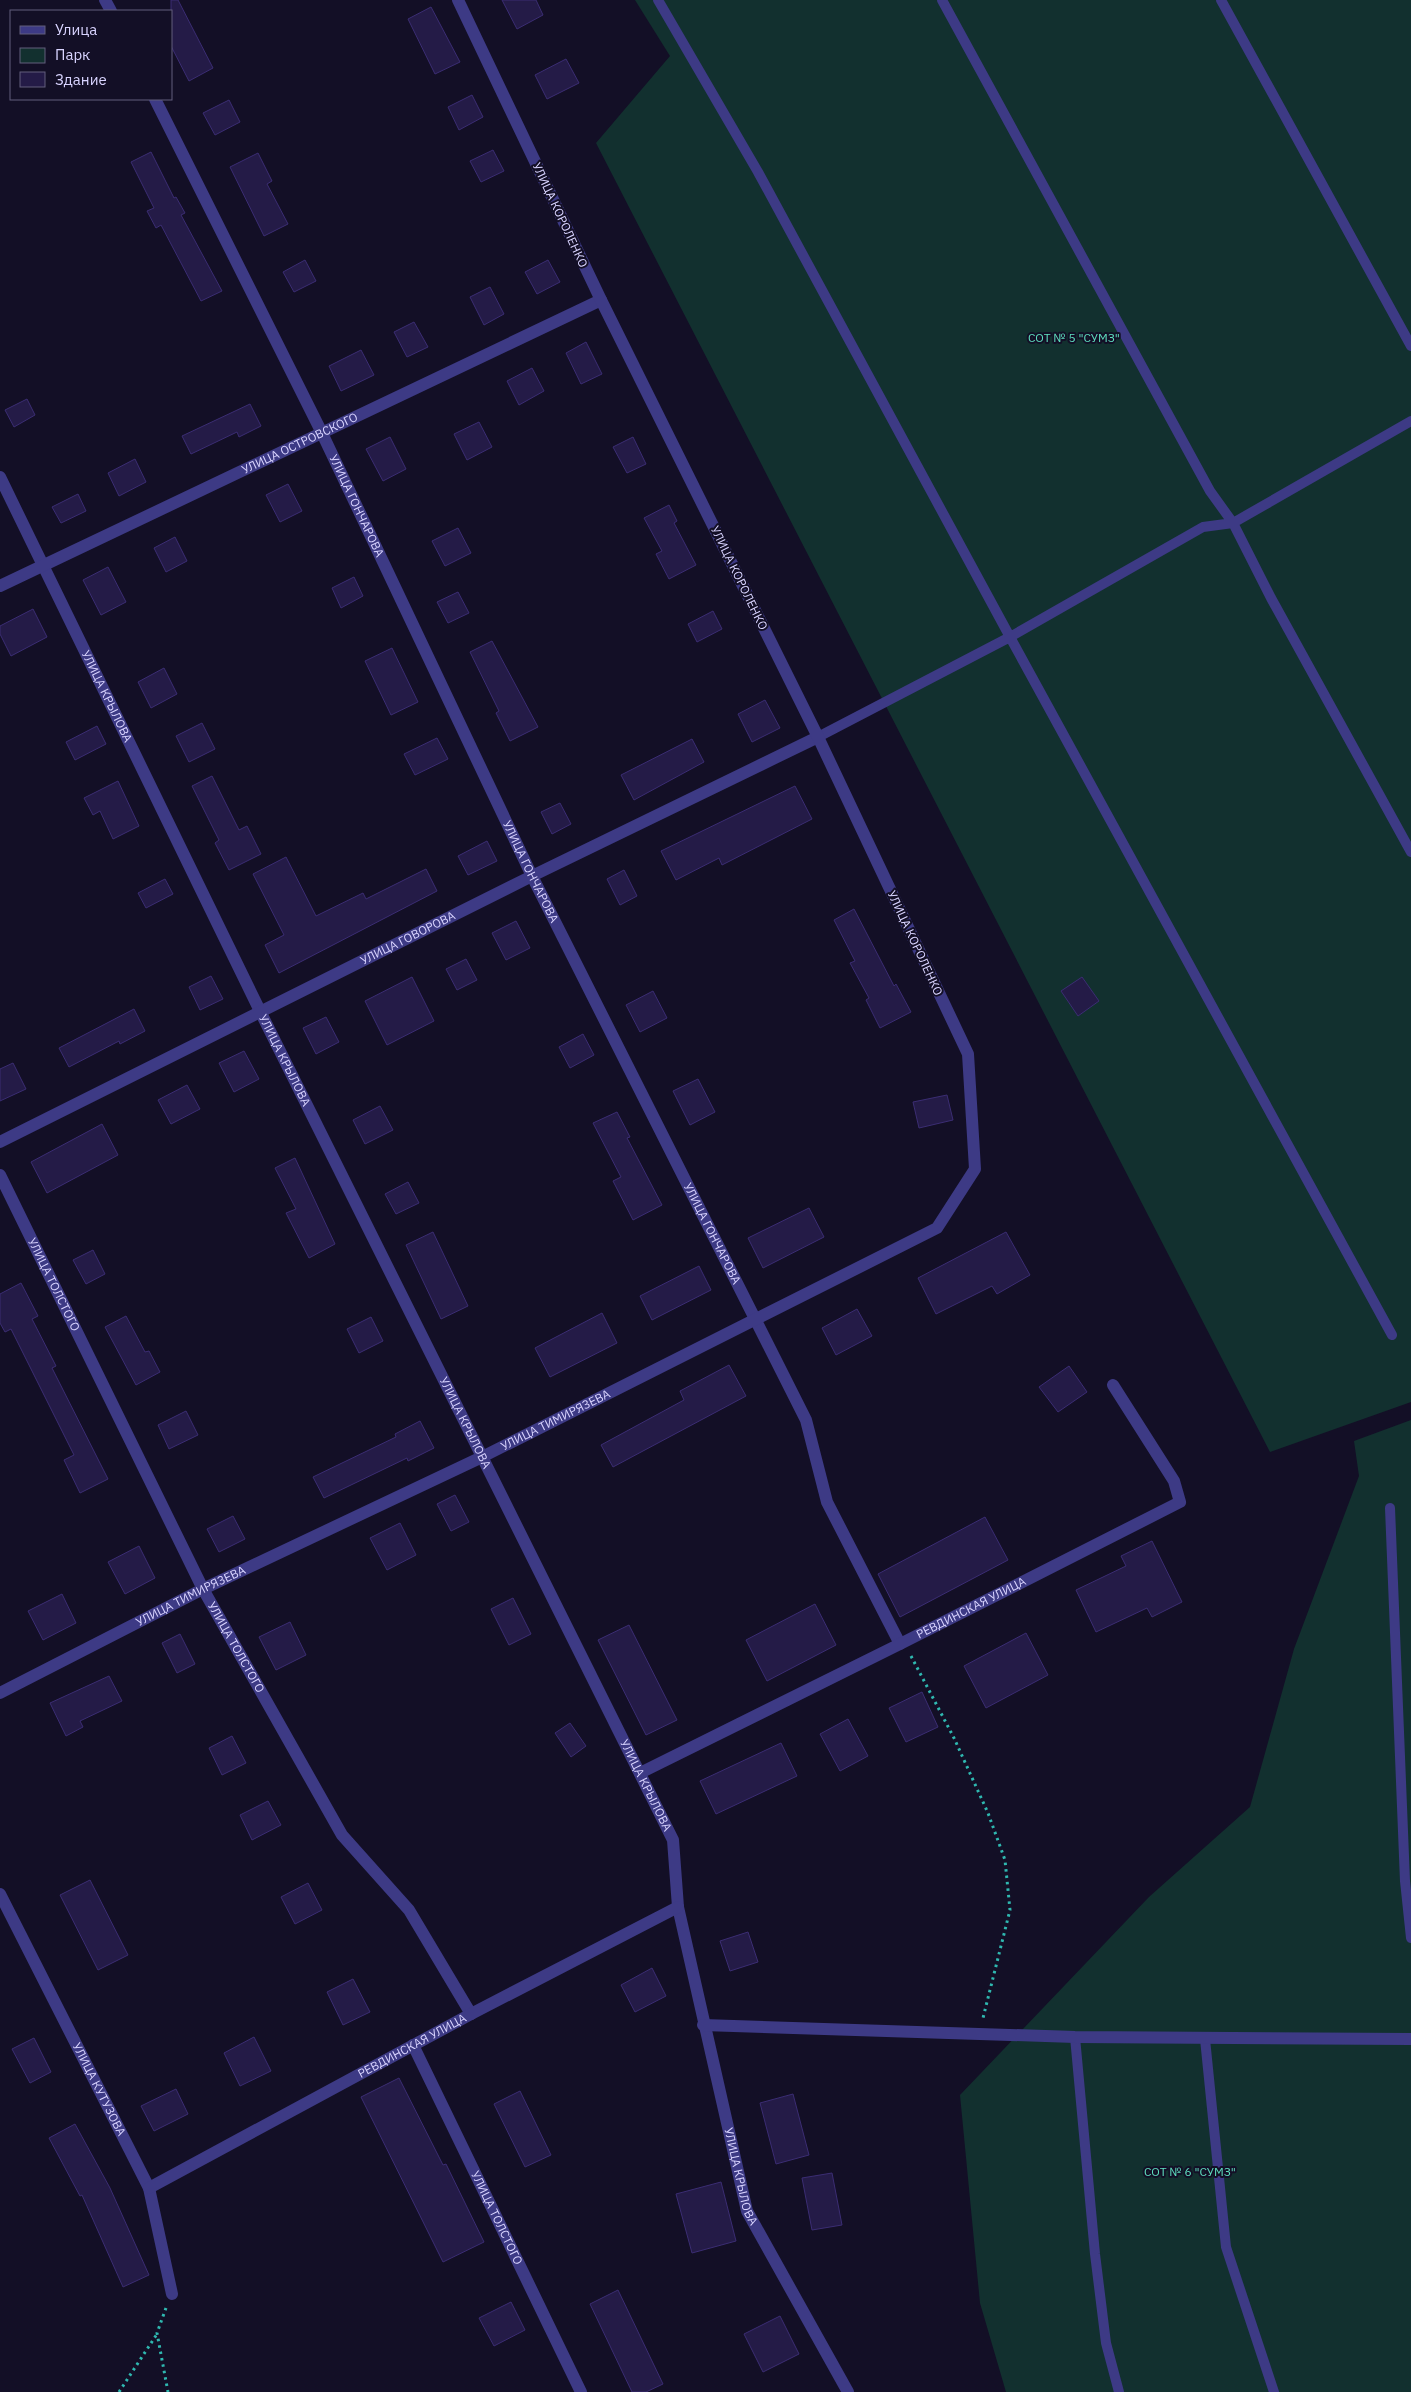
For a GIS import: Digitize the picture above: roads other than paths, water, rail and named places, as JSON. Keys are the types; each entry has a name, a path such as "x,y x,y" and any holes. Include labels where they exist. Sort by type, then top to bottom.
{"street":[{"name":"УЛИЦА КОРОЛЕНКО","path":"458,0 601,300 818,738 968,1054 975,1169"},
{"name":"УЛИЦА ГОНЧАРОВА","path":"155,100 322,431 532,876 806,1420 827,1502 902,1643"},
{"name":"УЛИЦА ОСТРОВСКОГО","path":"0,586 322,431 601,300"},
{"name":"УЛИЦА КРЫЛОВА","path":"0,477 261,1013 673,1840 678,1907 703,2025 747,2211 848,2392"},
{"name":"УЛИЦА ГОВОРОВА","path":"0,1142 532,876 818,738"},
{"name":"УЛИЦА ТИМИРЯЗЕВА","path":"0,1693 203,1588 482,1457 937,1228 975,1169"},
{"name":"УЛИЦА ТОЛСТОГО","path":"0,1175 203,1588 342,1835 410,1910 471,2014"},
{"name":"РЕВДИНСКАЯ УЛИЦА","path":"640,1773 1180,1502 1174,1481 1113,1385"},
{"name":"УЛИЦА КУТУЗОВА","path":"0,1894 149,2188 172,2294"},
{"name":"РЕВДИНСКАЯ УЛИЦА","path":"149,2188 471,2014 678,1907"},
{"path":"703,2025 1075,2037 1411,2039"},
{"name":"УЛИЦА ТОЛСТОГО","path":"413,2045 581,2392"}],"lane":[{"path":"658,0 758,172 1392,1335"},
{"path":"942,0 1210,491 1233,523 1271,598 1411,852"},
{"path":"1221,0 1411,346"},
{"path":"818,738 1010,637 1203,527 1233,523 1411,422"},
{"path":"1390,1508 1405,1881 1411,1938"},
{"path":"1075,2037 1104,2333 1119,2392"},
{"path":"1205,2039 1226,2248 1274,2392"}],"park label":[{"name":"СОТ № 5 \"СУМЗ\"","path":"1074,338"},
{"name":"СОТ № 6 \"СУМЗ\"","path":"1190,2172"}]}
